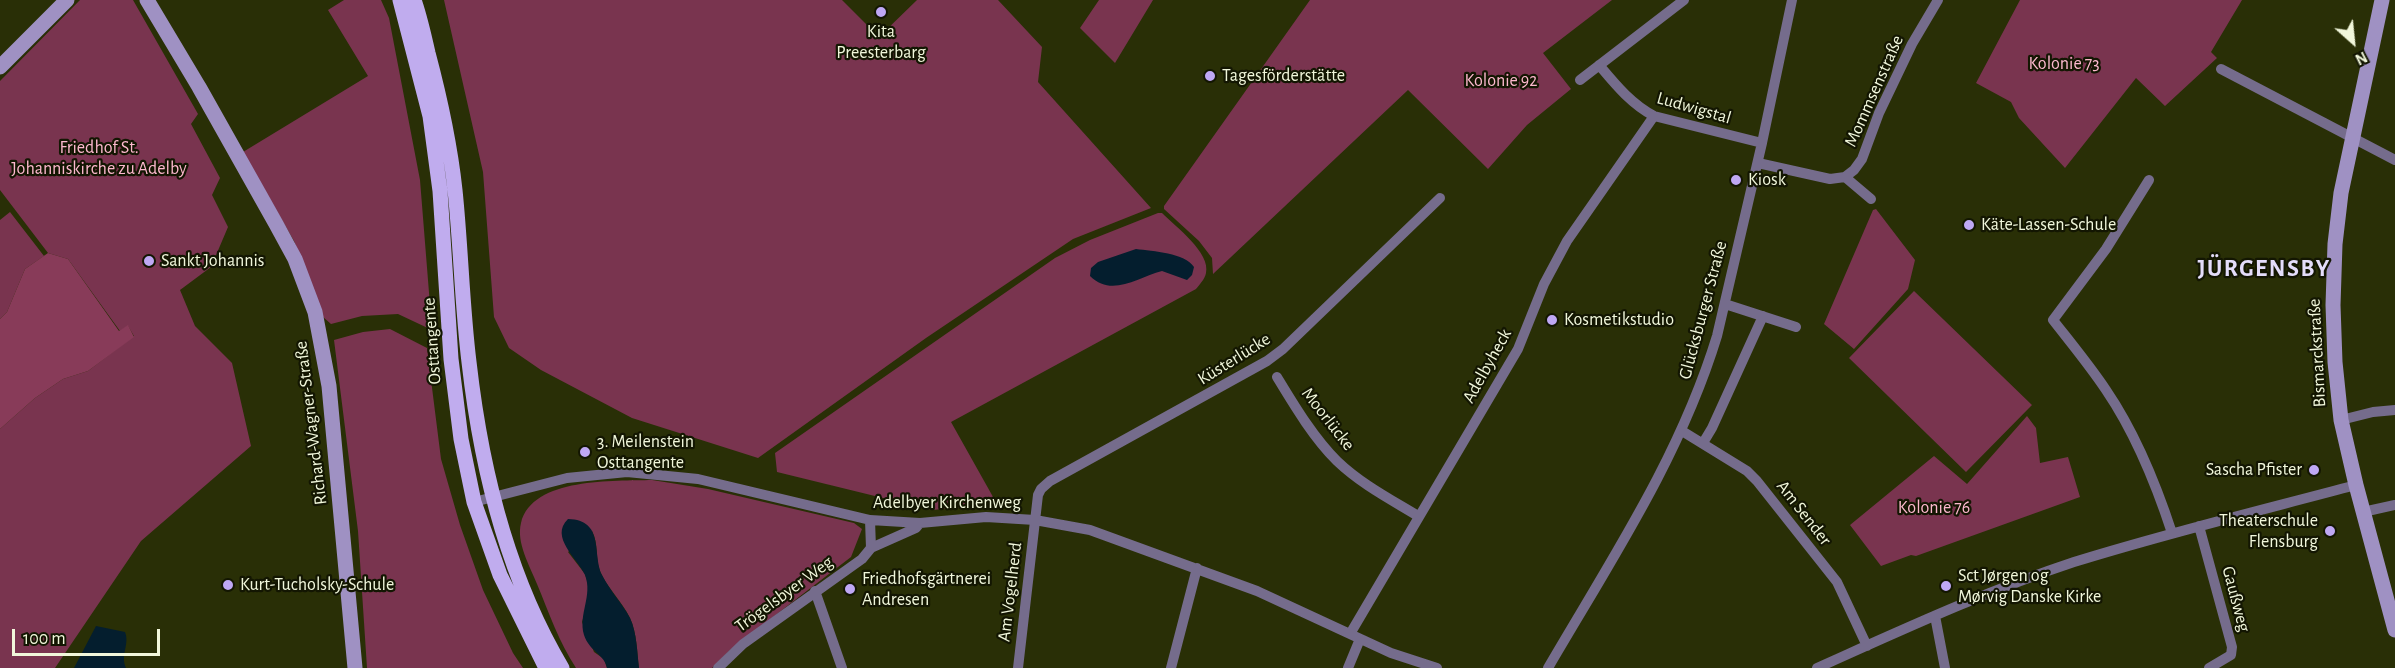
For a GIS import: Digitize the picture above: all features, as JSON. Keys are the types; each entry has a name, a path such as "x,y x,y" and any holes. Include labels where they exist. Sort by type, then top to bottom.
{"main road":[{"name":"Osttangente","path":"400,0 430,116 440,191 451,359 461,439 474,502 500,576 546,668"},
{"name":"Osttangente","path":"414,0 444,113 455,190 468,361 479,438 492,497 516,569 562,668"}],"street":[{"path":"0,67 67,0"},
{"name":"Richard-Wagner-Straße","path":"147,0 200,87 295,259 315,312 329,386 355,668"},
{"path":"1580,80 1684,0"},
{"name":"Glücksburger Straße","path":"1548,668 1646,502 1682,431 1707,367 1725,304 1758,163 1792,0"},
{"name":"Mommsenstraße","path":"1845,177 1862,159 1895,79 1912,44 1938,0"},
{"name":"Bismarckstraße","path":"2382,0 2341,193 2334,254 2334,339 2341,420 2395,630"},
{"name":"Ludwigstal","path":"1599,65 1619,89 1643,110 1654,116 1762,143"},
{"path":"2221,69 2395,160"},
{"name":"Adelbyheck","path":"1348,668 1355,637 1418,516 1518,349 1544,284 1567,241 1654,116"},
{"path":"1758,163 1830,179 1845,177 1871,199"},
{"path":"2149,180 2106,249 2053,320 2086,362 2121,416 2150,473 2172,533"},
{"name":"Küsterlücke","path":"1035,520 1038,495 1050,481 1267,361 1283,349 1440,198"},
{"path":"1725,304 1796,327"},
{"path":"1703,443 1763,316"},
{"name":"Moorlücke","path":"1277,377 1296,408 1336,460 1366,485 1418,516"},
{"path":"2341,420 2373,412 2395,410"},
{"name":"Am Sender","path":"1682,431 1747,471 1764,488 1837,582 1867,646"},
{"name":"Adelbyer Kirchenweg","path":"474,502 567,478 627,472 698,479 870,520 920,523 986,517 1035,520 1090,530 1197,568 1257,591 1391,653 1437,668"},
{"path":"1817,668 1996,591 2074,563 2172,533 2356,485"},
{"path":"2363,512 2395,505"},
{"path":"870,520 871,548"},
{"name":"Am Vogelherd","path":"1018,668 1035,520"},
{"name":"Trögelsbyer Weg","path":"718,668 743,644 814,591 862,559 871,548 916,528 920,523"},
{"name":"Gaußweg","path":"2199,526 2232,647 2231,655 2226,660 2209,668"},
{"path":"1171,668 1197,568"},
{"path":"814,591 842,668"},
{"path":"1935,616 1945,668"}],"green space":[{"name":"Friedhof St. Johanniskirche zu Adelby","path":"80,0 133,0 198,114 191,124 220,178 212,195 228,227 211,267 180,290 195,326 232,363 251,446 141,541 55,668 0,668 0,429 35,398 63,379 88,371 134,336 128,326 120,331 68,259 48,253 0,190 0,81"},
{"path":"344,0 381,0 389,18 420,180 432,330 398,314 362,316 331,324 323,317 294,241 243,152 368,76 328,10"},
{"path":"444,0 842,0 879,37 917,0 998,0 1042,47 1038,82 1151,208 1073,239 926,338 758,458 632,418 541,370 509,348 494,317 483,172"},
{"path":"1099,0 1153,0 1115,63 1080,28"},
{"name":"Kolonie 92","path":"1310,0 1612,0 1543,53 1571,89 1527,125 1488,169 1408,90 1213,274 1212,258 1199,241 1164,209 1164,206"},
{"name":"Kolonie 73","path":"2020,0 2242,0 2211,52 2217,58 2165,106 2136,78 2065,168 2019,118 2011,102 1976,83"},
{"path":"1876,209 1915,260 1908,289 1854,349 1824,324 1873,210"},
{"path":"10,212 44,256 25,269 7,312 0,319 0,220"},
{"path":"1162,213 1183,233 1203,257 1206,273 1196,289 951,422 997,504 932,510 777,472 775,453 1055,258 1090,240"},
{"path":"1914,291 2032,405 1966,472 1849,358"},
{"path":"390,329 427,348 441,459 460,525 483,590 513,653 523,668 367,668 358,531 334,340 363,332"},
{"name":"Kolonie 76","path":"2027,416 2036,428 2040,463 2068,457 2080,497 1916,556 1911,555 1881,566 1850,525 1934,456 1967,484"},
{"path":"652,480 708,489 854,523 862,529 851,557 730,650 712,668 639,668 632,624 627,612 600,571 596,541 592,531 568,552 585,574 589,587 588,602 582,622 594,652 604,659 607,668 576,668 559,638 524,554 520,538 521,523 528,508 541,497 558,489 597,482"}],"shaded area":[{"path":"48,253 68,259 119,331 128,325 134,337 88,371 63,379 35,398 0,429 0,319 7,312 25,269"}],"water":[{"path":"1136,249 1184,259 1194,267 1192,275 1187,280 1162,271 1116,286 1098,282 1090,276 1091,268 1098,262"},
{"path":"568,519 588,525 592,532 602,575 630,618 639,668 607,668 586,640 583,620 587,583 585,575 563,540 563,526"},
{"path":"96,626 125,632 124,663 126,668 74,668"}],"place":[{"name":"Kita Preesterbarg","path":"881,12"},
{"name":"Tagesförderstätte","path":"1210,76"},
{"name":"Kiosk","path":"1736,180"},
{"name":"Käte-Lassen-Schule","path":"1969,225"},
{"name":"Sankt Johannis","path":"149,261"},
{"name":"Kosmetikstudio","path":"1552,320"},
{"name":"3. Meilenstein Osttangente","path":"585,452"},
{"name":"Sascha Pfister","path":"2314,470"},
{"name":"Theaterschule Flensburg","path":"2330,531"},
{"name":"Kurt-Tucholsky-Schule","path":"228,585"},
{"name":"Sct Jørgen og Mørvig Danske Kirke","path":"1946,586"},
{"name":"Friedhofsgärtnerei Andresen","path":"850,589"}],"district":[{"name":"JÜRGENSBY","path":"2264,269"}]}
